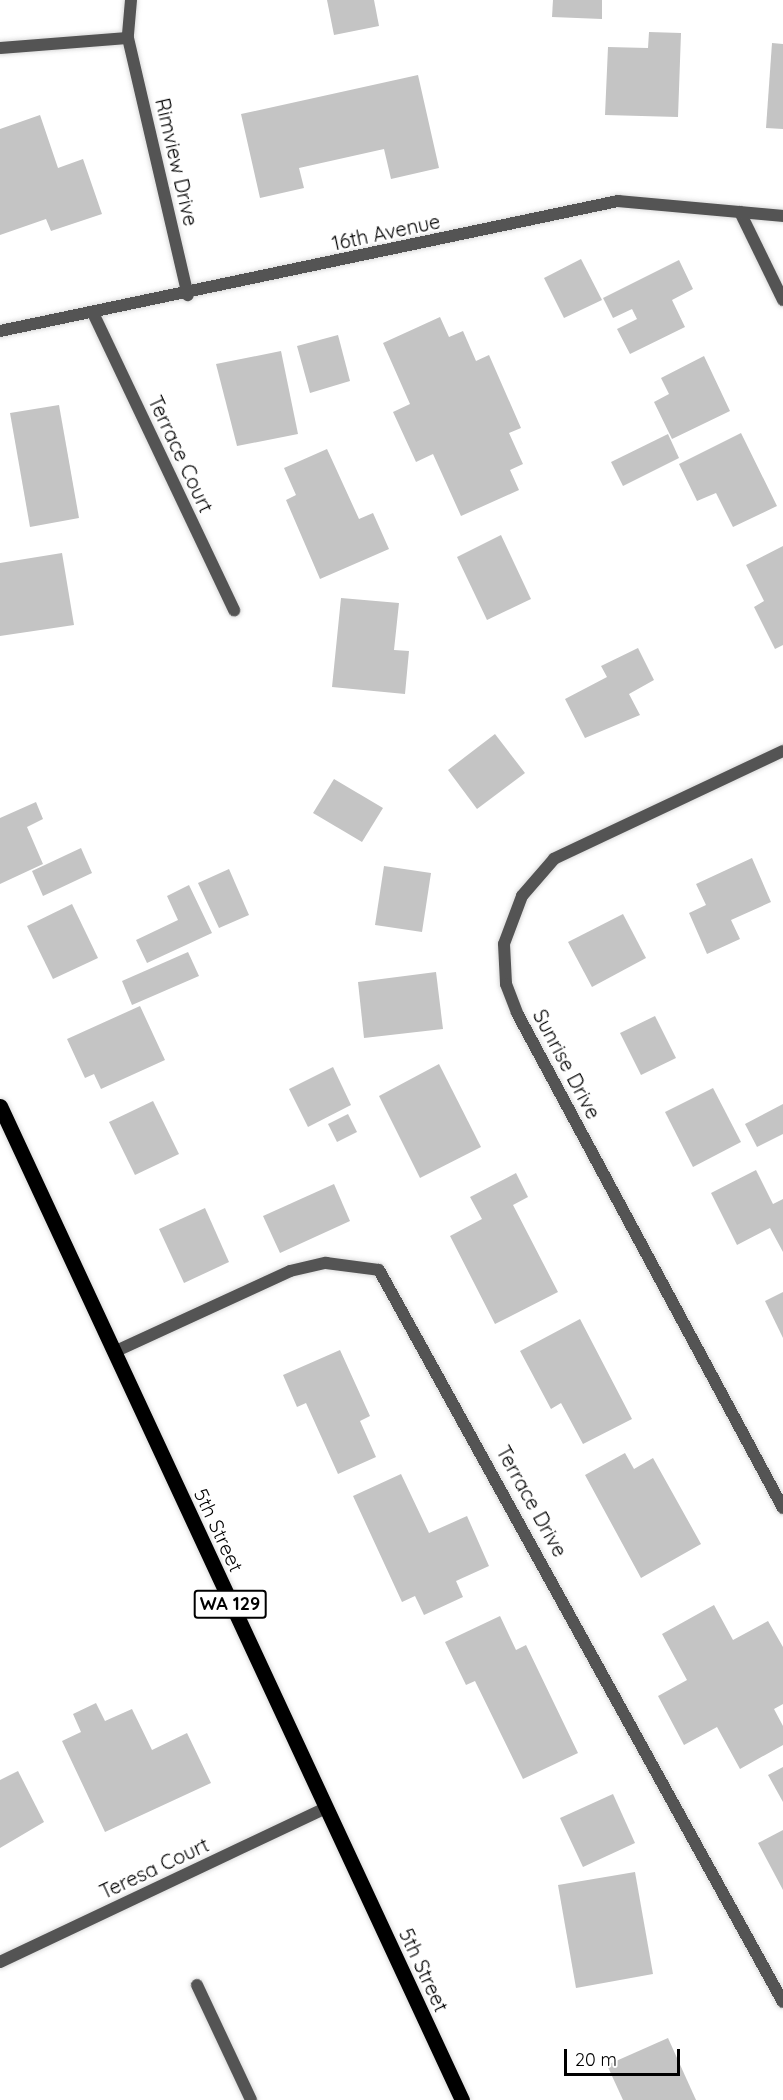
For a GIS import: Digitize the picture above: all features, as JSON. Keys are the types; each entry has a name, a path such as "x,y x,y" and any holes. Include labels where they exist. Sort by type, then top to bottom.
{"main road":[{"name":"5th Street","path":"0,1106 324,1809 462,2100"}],"street":[{"name":"Rimview Drive","path":"131,0 128,38 188,295"},
{"path":"0,48 128,38"},
{"name":"16th Avenue","path":"0,331 94,315 618,201 783,216"},
{"path":"740,212 783,300"},
{"name":"Terrace Court","path":"94,315 234,610"},
{"name":"Sunrise Drive","path":"783,751 554,859 522,896 504,944 506,984 517,1013 783,1508"},
{"name":"Terrace Drive","path":"114,1352 290,1271 326,1263 379,1270 783,2002"},
{"name":"Teresa Court","path":"0,1962 324,1809"},
{"path":"197,1985 251,2100"}],"building":[{"path":"327,0 374,0 379,26 334,35"},
{"path":"553,0 602,0 602,19 552,17"},
{"path":"649,32 681,33 678,117 605,115 608,47 648,48"},
{"path":"772,43 783,44 783,129 766,128"},
{"path":"418,75 439,168 391,179 384,149 299,168 304,188 260,198 241,114"},
{"path":"40,115 58,168 83,159 102,214 51,231 46,219 0,235 0,129"},
{"path":"581,259 602,300 564,318 544,278"},
{"path":"679,260 693,289 672,300 685,327 630,354 617,329 637,319 632,309 613,318 603,298"},
{"path":"440,317 449,337 463,331 476,361 489,355 521,428 509,433 523,464 510,470 519,490 461,516 433,454 416,462 393,412 410,404 383,343"},
{"path":"338,335 350,381 310,393 297,346"},
{"path":"281,351 298,434 237,446 216,364"},
{"path":"704,356 730,411 672,439 654,402 669,394 661,378"},
{"path":"59,405 79,518 30,527 10,413"},
{"path":"741,433 777,506 733,527 716,493 697,501 679,464"},
{"path":"668,434 679,458 623,486 611,462"},
{"path":"327,449 359,519 373,513 389,549 320,579 286,500 296,495 284,468"},
{"path":"501,535 531,599 487,620 457,557"},
{"path":"783,546 783,645 775,649 754,607 764,601 746,565"},
{"path":"62,553 74,625 0,636 0,563"},
{"path":"341,598 399,603 394,650 409,651 405,694 332,687"},
{"path":"638,648 654,680 629,694 640,715 585,738 565,699 607,677 601,666"},
{"path":"495,734 525,773 477,809 448,770"},
{"path":"334,779 383,808 362,842 313,813"},
{"path":"36,802 43,819 27,827 43,864 0,884 0,818"},
{"path":"81,848 92,873 43,896 32,871"},
{"path":"752,858 771,902 731,920 740,939 707,954 689,913 706,905 696,884"},
{"path":"384,866 431,873 422,932 375,925"},
{"path":"229,869 249,915 219,928 198,883"},
{"path":"189,885 212,933 147,963 136,940 178,920 167,896"},
{"path":"72,904 98,958 53,979 27,926"},
{"path":"623,914 646,958 592,987 568,942"},
{"path":"188,952 199,976 132,1005 122,981"},
{"path":"436,972 443,1029 364,1038 358,982"},
{"path":"140,1006 165,1060 101,1089 94,1074 85,1078 67,1039"},
{"path":"655,1016 676,1058 641,1075 620,1033"},
{"path":"439,1064 481,1147 420,1178 379,1096"},
{"path":"333,1067 351,1105 308,1127 289,1089"},
{"path":"713,1088 741,1142 693,1167 665,1112"},
{"path":"153,1101 179,1154 135,1175 109,1122"},
{"path":"783,1104 783,1134 757,1147 745,1124"},
{"path":"348,1114 357,1132 337,1142 328,1124"},
{"path":"756,1170 773,1204 783,1199 783,1252 770,1228 737,1245 711,1193"},
{"path":"516,1173 528,1197 513,1205 558,1292 495,1324 450,1236 482,1219 470,1197"},
{"path":"334,1184 350,1221 280,1253 263,1216"},
{"path":"205,1208 229,1262 184,1283 159,1229"},
{"path":"783,1292 783,1338 765,1301"},
{"path":"580,1319 632,1419 583,1444 561,1403 551,1409 520,1351"},
{"path":"340,1350 370,1416 360,1421 376,1457 338,1474 306,1403 297,1407 283,1375"},
{"path":"625,1453 634,1469 653,1458 701,1544 641,1578 585,1475"},
{"path":"401,1474 429,1533 467,1516 489,1566 456,1581 463,1597 424,1615 415,1596 402,1602 353,1496"},
{"path":"714,1605 733,1640 768,1621 783,1647 783,1704 774,1709 783,1726 783,1745 740,1769 717,1727 684,1745 658,1696 687,1680 662,1634"},
{"path":"500,1616 516,1650 526,1645 578,1753 523,1779 475,1681 466,1685 445,1642"},
{"path":"96,1703 105,1721 132,1709 152,1750 187,1733 211,1783 105,1832 62,1741 81,1732 73,1714"},
{"path":"783,1767 783,1802 768,1775"},
{"path":"18,1771 44,1822 0,1848 0,1780"},
{"path":"613,1794 635,1843 583,1867 560,1818"},
{"path":"783,1830 783,1890 758,1843"},
{"path":"635,1872 653,1974 576,1988 558,1885"},
{"path":"668,2038 696,2100 623,2100 607,2065"}]}
